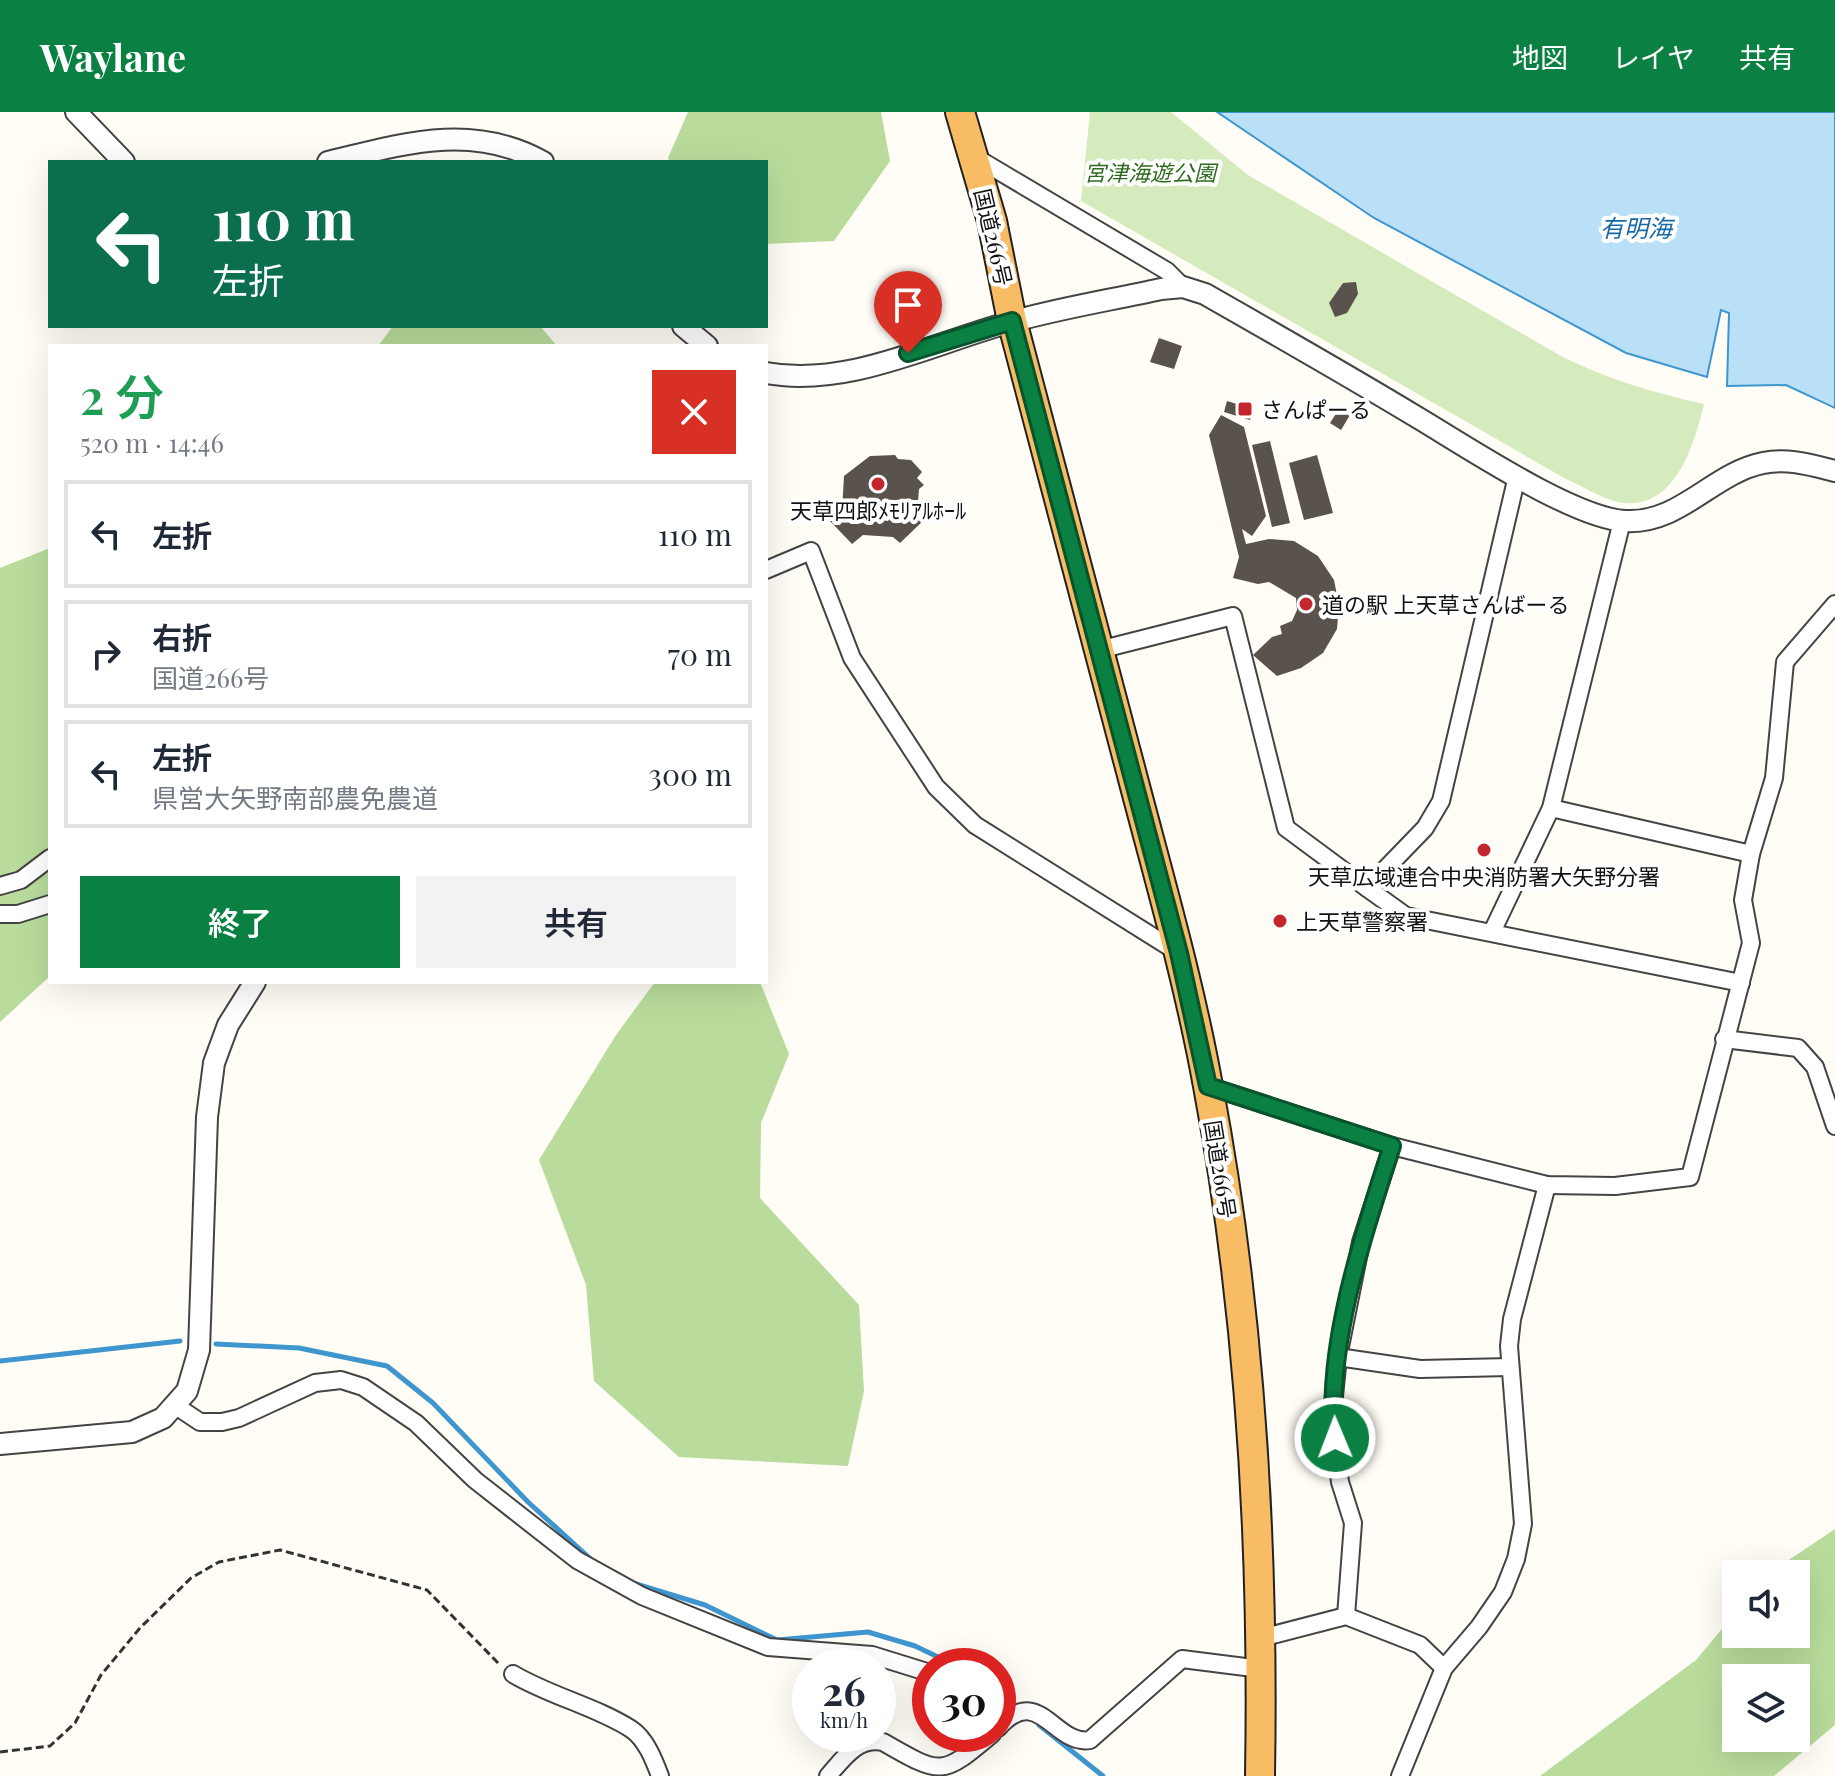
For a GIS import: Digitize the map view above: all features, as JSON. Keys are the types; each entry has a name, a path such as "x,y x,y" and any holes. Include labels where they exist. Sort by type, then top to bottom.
{"highway":[{"name":"国道266号","path":"960,112 992,221 1012,321 1179,953 1208,1086 1245,1322 1254,1440 1261,1638 1260,1776"}],"street":[{"path":"76,112 122,160"},
{"path":"337,160 436,139 470,137 510,146 539,160"},
{"path":"975,157 1167,271 1183,287"},
{"path":"768,373 798,377 853,369 1012,321 1183,287 1205,294 1517,476 1592,513 1622,521 1646,521 1670,512 1741,470 1764,463 1801,462 1835,471"},
{"path":"685,328 705,344"},
{"path":"1367,888 1425,828 1441,801 1517,476"},
{"path":"1492,932 1551,808 1622,521"},
{"path":"768,569 811,551 852,658 936,787 975,825 1179,953"},
{"path":"1208,1086 1392,1146 1547,1185 1615,1186 1690,1177 1751,943 1743,900 1751,854 1774,778 1785,662 1835,604"},
{"path":"1099,650 1233,616 1286,828 1406,916 1741,983"},
{"path":"1551,808 1751,854"},
{"path":"0,886 21,880 48,860"},
{"path":"0,914 18,914 48,905"},
{"path":"0,1444 132,1432 163,1418 187,1391 199,1350 207,1117 214,1063 228,1025 254,984"},
{"path":"1724,1039 1798,1048 1815,1067 1835,1126"},
{"path":"1346,1616 1353,1523 1340,1482 1332,1416 1338,1357 1361,1242 1392,1146"},
{"path":"1400,1776 1444,1668 1479,1627 1503,1592 1516,1559 1523,1524 1510,1367 1512,1319 1547,1185"},
{"path":"1338,1357 1420,1369 1510,1367"},
{"path":"176,1406 200,1422 222,1422 239,1418 315,1383 341,1380 363,1387 416,1423 475,1480 577,1560 642,1596 696,1615 768,1647 872,1655 912,1667"},
{"path":"1261,1638 1346,1616 1420,1645 1444,1668"},
{"path":"1016,1716 1024,1711 1035,1712 1075,1739 1090,1740 1182,1659 1261,1669"},
{"path":"513,1674 541,1691 633,1730 652,1755 660,1776"},
{"path":"828,1776 853,1748 874,1740 883,1742 931,1772 952,1773 962,1768 976,1752"}],"path":[{"path":"0,1752 50,1746 75,1723 101,1675 140,1628 191,1578 219,1562 280,1550 427,1590 488,1656 513,1674"}],"green space":[{"path":"688,112 881,112 890,161 834,241 768,244 768,160 668,158"},
{"name":"宮津海遊公園","path":"1090,112 1171,112 1248,175 1561,356 1631,384 1704,404 1679,472 1668,487 1638,503 1618,502 1598,495 1081,201"},
{"path":"392,328 542,328 555,344 380,344"},
{"path":"48,549 48,978 0,1022 0,568"},
{"path":"654,984 761,984 789,1054 761,1123 760,1198 859,1305 864,1391 848,1466 679,1457 594,1381 586,1285 539,1160 616,1035"},
{"path":"1835,1529 1835,1725 1810,1746 1810,1664 1722,1664 1722,1752 1803,1752 1774,1776 1540,1776 1696,1660 1722,1629 1722,1648 1810,1648 1810,1560 1789,1560"}],"water":[{"name":"有明海","path":"1217,112 1835,112 1835,408 1786,385 1727,386 1729,313 1721,310 1707,377 1626,353 1374,218"}],"building":[{"path":"1356,282 1358,294 1347,313 1335,317 1329,303 1343,283"},
{"path":"1159,338 1182,346 1174,369 1150,362"},
{"path":"1227,401 1253,409 1250,420 1224,412"},
{"path":"1339,409 1350,415 1341,430 1330,423"},
{"path":"1221,415 1244,427 1266,516 1252,536 1242,529 1246,544 1269,539 1294,541 1318,556 1334,580 1339,605 1337,629 1323,653 1301,668 1277,676 1253,655 1272,637 1282,634 1280,626 1292,621 1297,610 1296,598 1269,582 1258,584 1233,578 1239,557 1209,435"},
{"path":"1270,441 1290,523 1272,527 1252,445"},
{"path":"895,455 898,459 911,460 922,472 917,478 924,485 919,489 917,514 924,520 900,543 893,537 863,535 852,544 830,521 842,511 844,476 870,456"},
{"path":"1317,455 1333,513 1304,520 1289,463"}],"waterway":[{"path":"0,1361 180,1341"},
{"path":"216,1344 299,1348 387,1366 433,1403 528,1502 595,1563"},
{"path":"636,1584 705,1605 777,1640 868,1632 919,1648"},
{"path":"1039,1725 1103,1776"}],"place":[{"name":"さんぱーる","path":"1245,409"},
{"name":"天草四郎ﾒﾓﾘｱﾙﾎｰﾙ","path":"878,484"},
{"name":"道の駅 上天草さんばーる","path":"1306,604"},
{"name":"天草広域連合中央消防署大矢野分署","path":"1484,850"},
{"name":"上天草警察署","path":"1280,921"}],"route":[{"path":"908,353 1012,321 1179,953 1208,1086 1392,1146 1361,1242 1349,1300 1338,1357 1332,1416 1335,1438"}]}
